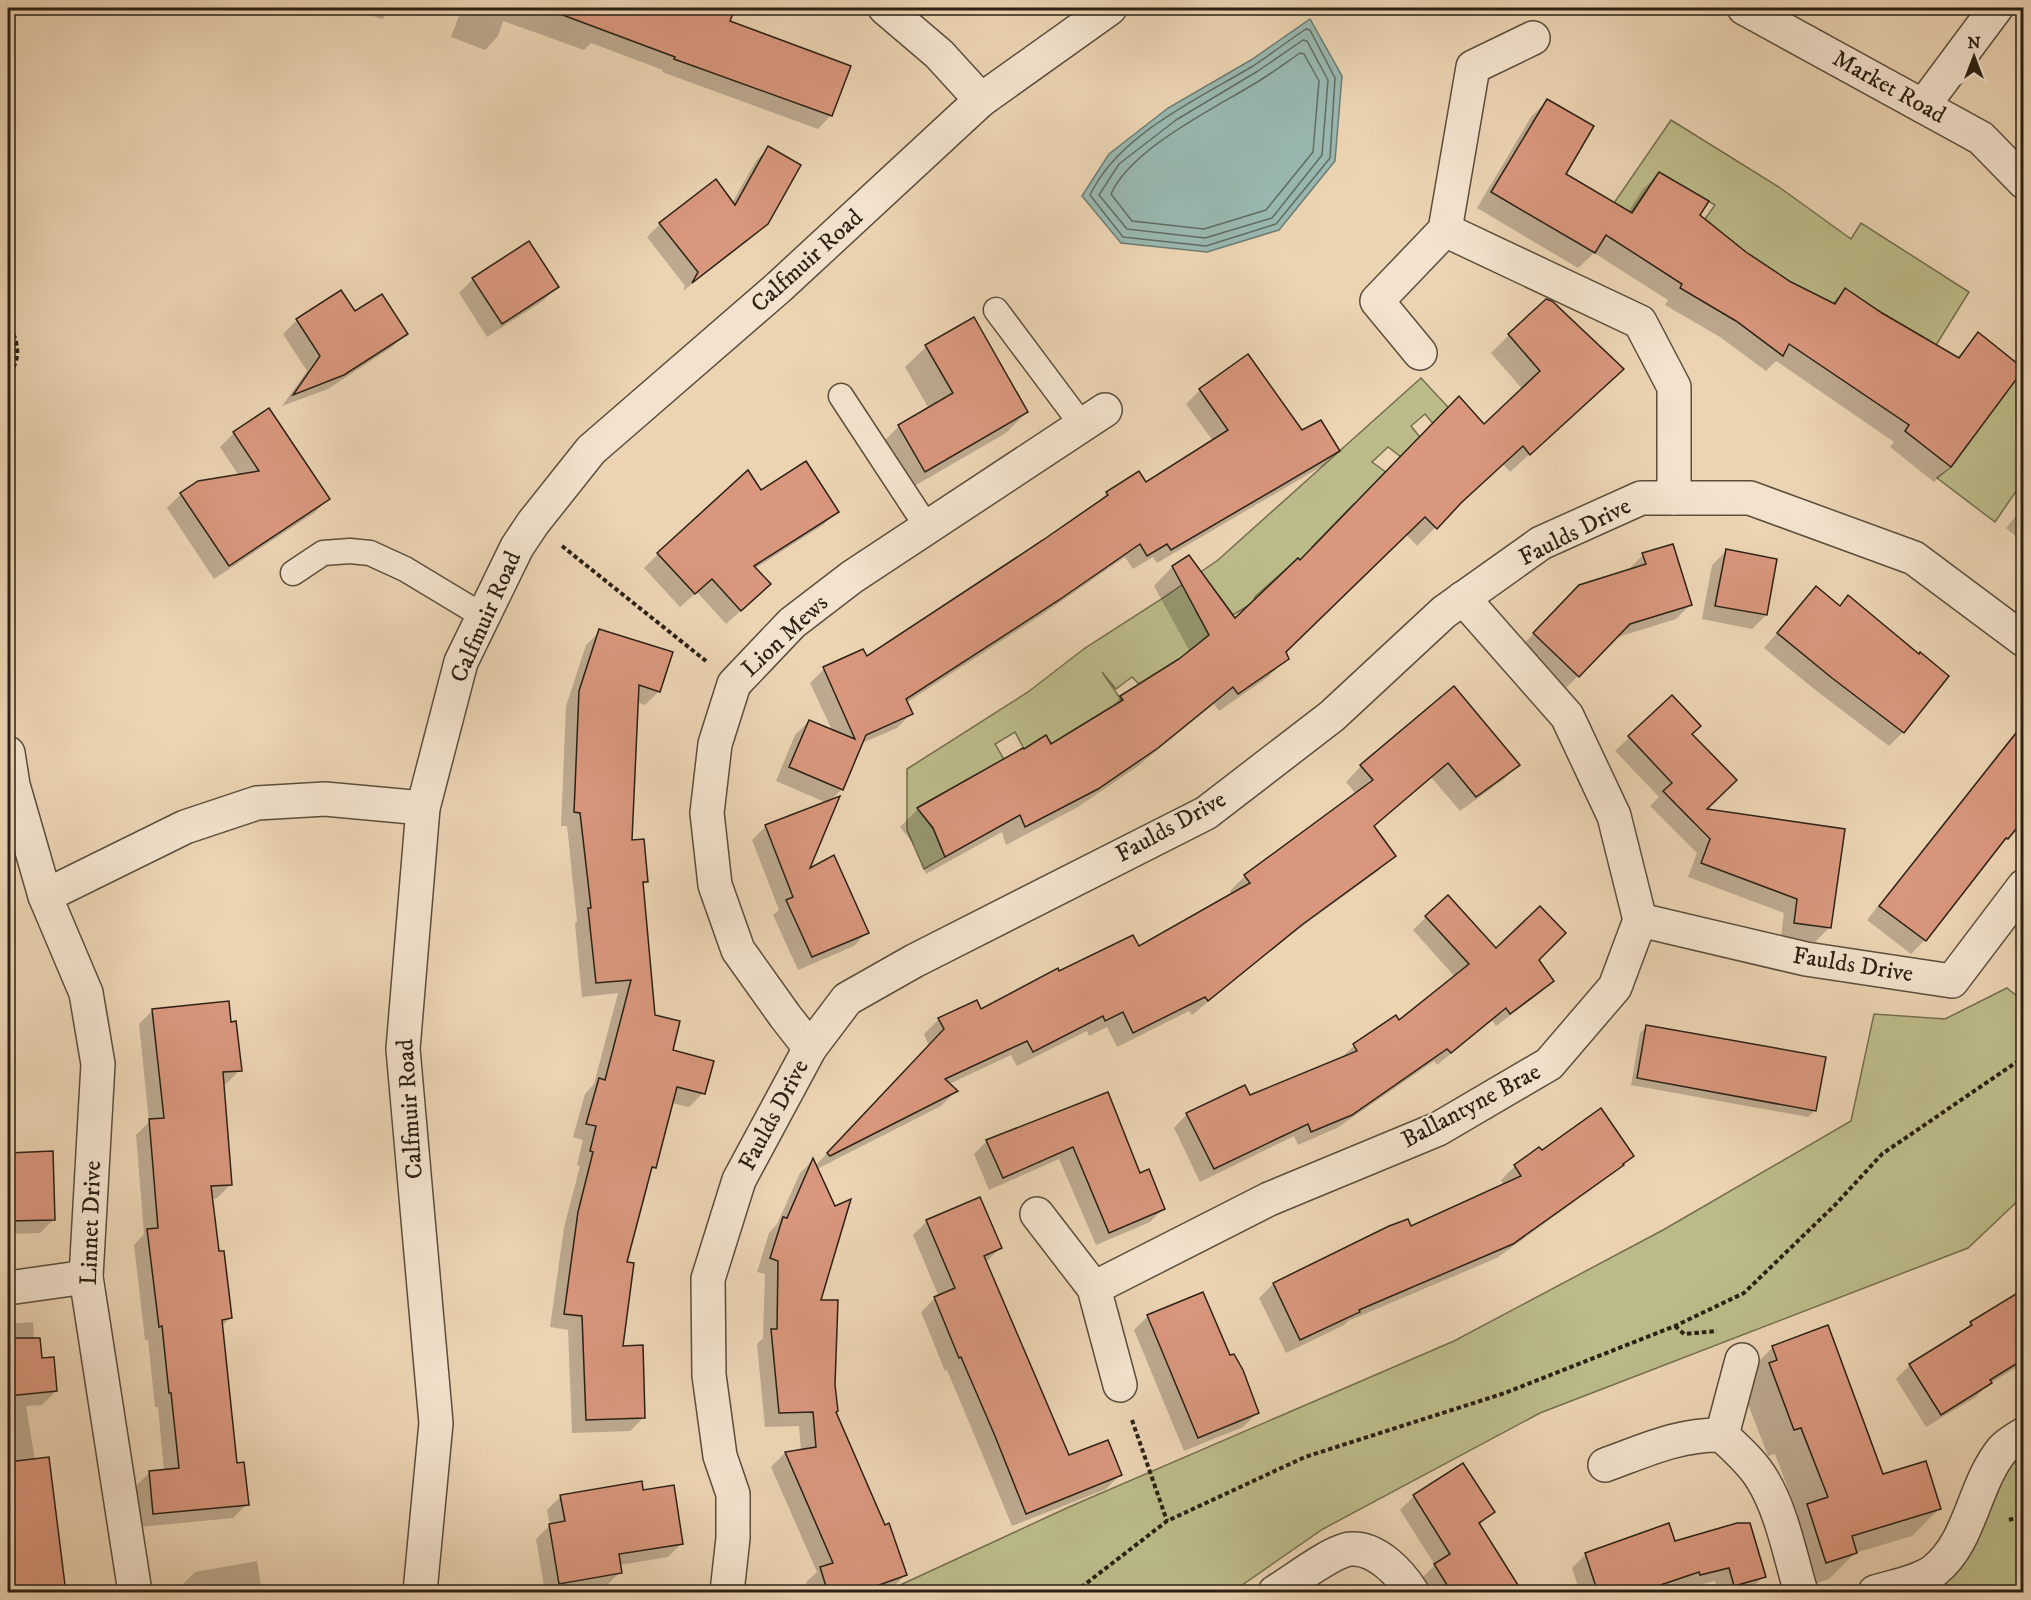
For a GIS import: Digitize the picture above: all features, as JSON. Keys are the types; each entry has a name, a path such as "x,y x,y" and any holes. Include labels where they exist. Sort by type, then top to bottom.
{"street":[{"path":"885,8 939,54 981,100"},
{"name":"Calfmuir Road","path":"420,1593 436,1423 403,1049 423,808 461,662 516,547 591,450 779,287 981,100 1110,8"},
{"name":"Market Road","path":"1744,8 1981,138 2024,182"},
{"path":"1923,106 1996,8"},
{"path":"1420,353 1377,301 1445,230 1473,67 1533,38"},
{"path":"1445,230 1640,322 1674,387 1674,498"},
{"name":"Lion Mews","path":"810,1048 738,950 715,885 707,813 715,744 734,684 792,623 852,577 1093,418"},
{"name":"Faulds Drive","path":"727,1593 733,1538 733,1494 720,1456 708,1376 708,1279 739,1180 810,1048 846,999 914,961 1206,813 1332,716 1444,612 1463,598 1541,543 1641,498 1750,498 1914,558 2024,640"},
{"path":"1463,598 1567,716 1614,816 1640,920"},
{"name":"Linnet Drive","path":"8,753 14,785 45,896 86,993 98,1064 86,1277 135,1593"},
{"path":"45,896 185,827 257,803 325,799 423,808"},
{"name":"Faulds Drive","path":"1640,920 1806,959 1952,981 2024,886"},
{"name":"Ballantyne Brae","path":"1094,1288 1269,1199 1438,1129 1549,1064 1615,987 1640,920"},
{"path":"1037,1214 1094,1288 1120,1385"},
{"path":"8,1288 86,1277"},
{"path":"1722,1435 1742,1360"},
{"path":"1888,1590 1934,1570 1945,1560 1958,1540 1988,1470 2003,1448 2024,1434"},
{"path":"1605,1466 1678,1439 1700,1435 1722,1435 1744,1456 1766,1486 1774,1503 1801,1593"},
{"path":"1275,1593 1339,1551 1352,1549 1376,1555 1406,1582 1413,1593"}],"lane":[{"path":"996,310 1093,418"},
{"path":"841,396 927,527"},
{"path":"293,573 323,553 350,551 370,553 405,569 483,616"}],"path":[{"path":"8,52 12,64 8,84"},
{"path":"8,320 15,338 18,357 8,375"},
{"path":"533,523 734,684"},
{"path":"1075,1593 1167,1521 1305,1456 1505,1393 1675,1326 1744,1293 1835,1205 1882,1154 2024,1057"},
{"path":"1120,1385 1167,1521"}],"green space":[{"path":"1671,120 1779,187 1851,239 1861,223 1969,292 1912,384 1899,374 1921,336 1845,289 1816,332 1815,297 1768,270 1678,257 1715,205 1659,172 1629,216 1614,203"},
{"path":"2023,369 2023,481 1995,522 1937,478 1951,467"},
{"path":"1421,378 1461,421 1442,434 1425,414 1411,426 1427,446 1409,463 1388,447 1372,462 1394,478 1367,514 1354,504 1312,547 1313,573 1298,558 1255,597 1254,602 1233,615 1219,596 1196,611 1209,635 1187,654 1139,684 1132,677 1116,689 1102,672 1131,714 1111,707 1064,736 1062,760 1046,735 1024,749 1015,732 995,744 1008,766 994,800 977,774 918,807 934,830 945,857 924,869 907,830 907,769 1028,692 1085,648 1218,560"},
{"path":"2007,988 2023,1001 2023,1196 1968,1248 1540,1413 1323,1529 1232,1592 885,1592 1069,1507 1454,1341 1663,1230 1851,1121 1874,1014 1945,1019"},
{"path":"2023,1455 2023,1592 1928,1592 2009,1467"}],"water":[{"path":"1310,19 1342,76 1335,161 1279,230 1207,252 1121,243 1082,196 1109,154 1168,108 1251,60"}],"building":[{"path":"553,8 735,8 730,21 851,66 832,116 674,59 675,57 552,11"},
{"path":"1547,99 1594,126 1566,174 1632,213 1659,172 1709,201 1700,215 1746,252 1791,282 1835,304 1845,288 1882,313 1959,358 1978,332 2024,369 1951,467 1905,431 1909,425 1789,344 1783,356 1736,321 1680,288 1682,284 1606,235 1595,253 1491,192"},
{"path":"768,146 801,165 768,224 692,283 698,272 659,223 716,179 735,205"},
{"path":"529,241 559,287 502,324 472,278"},
{"path":"341,290 355,311 382,294 408,334 344,375 293,395 320,356 296,319"},
{"path":"1546,299 1552,301 1624,369 1530,455 1523,446 1461,503 1437,529 1425,517 1286,652 1289,659 1238,694 1233,687 1158,748 1098,789 1025,827 1020,815 945,857 933,828 917,808 1046,735 1051,744 1123,700 1120,696 1179,659 1209,635 1172,566 1189,555 1235,618 1298,558 1300,560 1459,396 1484,424 1540,371 1508,334"},
{"path":"974,317 1028,412 925,472 898,425 953,393 925,345"},
{"path":"1248,354 1302,430 1321,420 1340,451 1171,550 1167,544 1147,556 1140,544 1059,600 906,699 913,714 866,735 843,790 789,767 809,720 855,739 823,667 863,649 867,656 1043,540 1108,495 1106,492 1139,471 1146,482 1228,430 1199,389"},
{"path":"269,408 330,499 229,566 180,493 198,481 259,471 233,432"},
{"path":"806,461 839,512 754,566 771,584 741,611 712,579 695,594 657,553 748,470 761,490"},
{"path":"1673,544 1692,605 1630,624 1579,677 1533,633 1579,585 1646,564 1642,553"},
{"path":"1726,549 1777,559 1767,615 1715,606"},
{"path":"1816,586 1840,606 1848,595 1949,676 1904,733 1777,633"},
{"path":"599,629 673,652 660,692 639,685 632,840 644,839 648,882 643,882 655,1015 680,1021 673,1050 714,1061 705,1094 677,1087 656,1168 652,1167 627,1262 634,1263 623,1346 643,1345 645,1418 586,1420 582,1316 564,1314 578,1212 593,1152 590,1151 596,1126 586,1124 599,1078 605,1080 631,980 596,983 588,908 591,908 580,813 574,812 579,691"},
{"path":"1454,686 1520,765 1476,797 1448,763 1374,826 1396,856 1303,924 1208,1001 1205,997 1133,1033 1123,1012 1105,1021 1103,1016 1033,1052 1027,1041 945,1079 958,1091 830,1156 827,1153 944,1029 938,1018 977,1000 981,1009 1058,968 1059,971 1133,935 1139,946 1250,883 1244,875 1373,780 1360,765"},
{"path":"1672,695 1701,726 1692,734 1737,780 1707,809 1845,829 1831,928 1794,923 1797,899 1701,863 1710,839 1663,791 1672,783 1628,736"},
{"path":"2024,723 2024,819 2008,839 2006,838 1926,941 1879,906"},
{"path":"840,796 810,868 834,855 869,933 812,957 786,900 793,897 765,825"},
{"path":"1448,895 1496,948 1540,906 1566,933 1539,960 1554,981 1510,1014 1506,1008 1451,1053 1447,1049 1352,1115 1311,1132 1308,1124 1214,1169 1186,1113 1245,1085 1250,1095 1357,1051 1353,1044 1396,1015 1399,1020 1469,964 1425,916"},
{"path":"229,1001 231,1022 236,1021 242,1071 223,1072 232,1185 211,1186 219,1251 224,1251 232,1318 222,1320 237,1463 244,1462 249,1505 153,1514 149,1471 179,1468 171,1393 169,1393 162,1326 159,1327 147,1229 158,1228 149,1119 164,1118 152,1009"},
{"path":"1646,1025 1826,1057 1816,1111 1637,1078"},
{"path":"1108,1092 1140,1173 1149,1169 1165,1209 1109,1233 1073,1147 1003,1178 986,1140"},
{"path":"1601,1108 1634,1156 1624,1165 1513,1244 1359,1310 1360,1312 1300,1340 1273,1283 1389,1226 1408,1219 1411,1226 1521,1176 1514,1165 1539,1147 1542,1150"},
{"path":"53,1151 55,1220 8,1221 8,1153"},
{"path":"813,1158 835,1206 851,1199 821,1300 838,1300 835,1385 838,1411 836,1412 885,1525 889,1523 907,1575 857,1593 828,1593 820,1567 833,1563 785,1452 816,1447 813,1412 779,1413 771,1329 777,1329 778,1261 770,1258 783,1217 787,1218"},
{"path":"980,1197 1002,1248 984,1256 1069,1455 1108,1440 1122,1475 1026,1514 995,1436 934,1297 955,1288 926,1220"},
{"path":"2024,1289 2024,1359 1990,1380 1992,1383 1941,1415 1909,1364 1972,1325 1970,1322"},
{"path":"1203,1292 1230,1355 1234,1354 1243,1370 1259,1413 1198,1438 1147,1315"},
{"path":"1828,1325 1883,1474 1926,1461 1941,1509 1852,1536 1857,1553 1826,1563 1807,1504 1828,1497 1801,1428 1794,1430 1769,1363 1777,1360 1772,1346"},
{"path":"8,1338 40,1338 42,1358 54,1357 57,1391 8,1396"},
{"path":"49,1457 66,1593 8,1593 8,1462"},
{"path":"1463,1463 1495,1512 1479,1523 1523,1593 1452,1593 1434,1564 1450,1554 1413,1495"},
{"path":"642,1481 643,1490 674,1485 683,1544 619,1554 622,1573 559,1584 549,1524 565,1521 560,1495"},
{"path":"1669,1523 1675,1541 1737,1523 1750,1523 1766,1577 1734,1586 1729,1568 1700,1575 1699,1572 1637,1593 1598,1593 1585,1553"}]}
